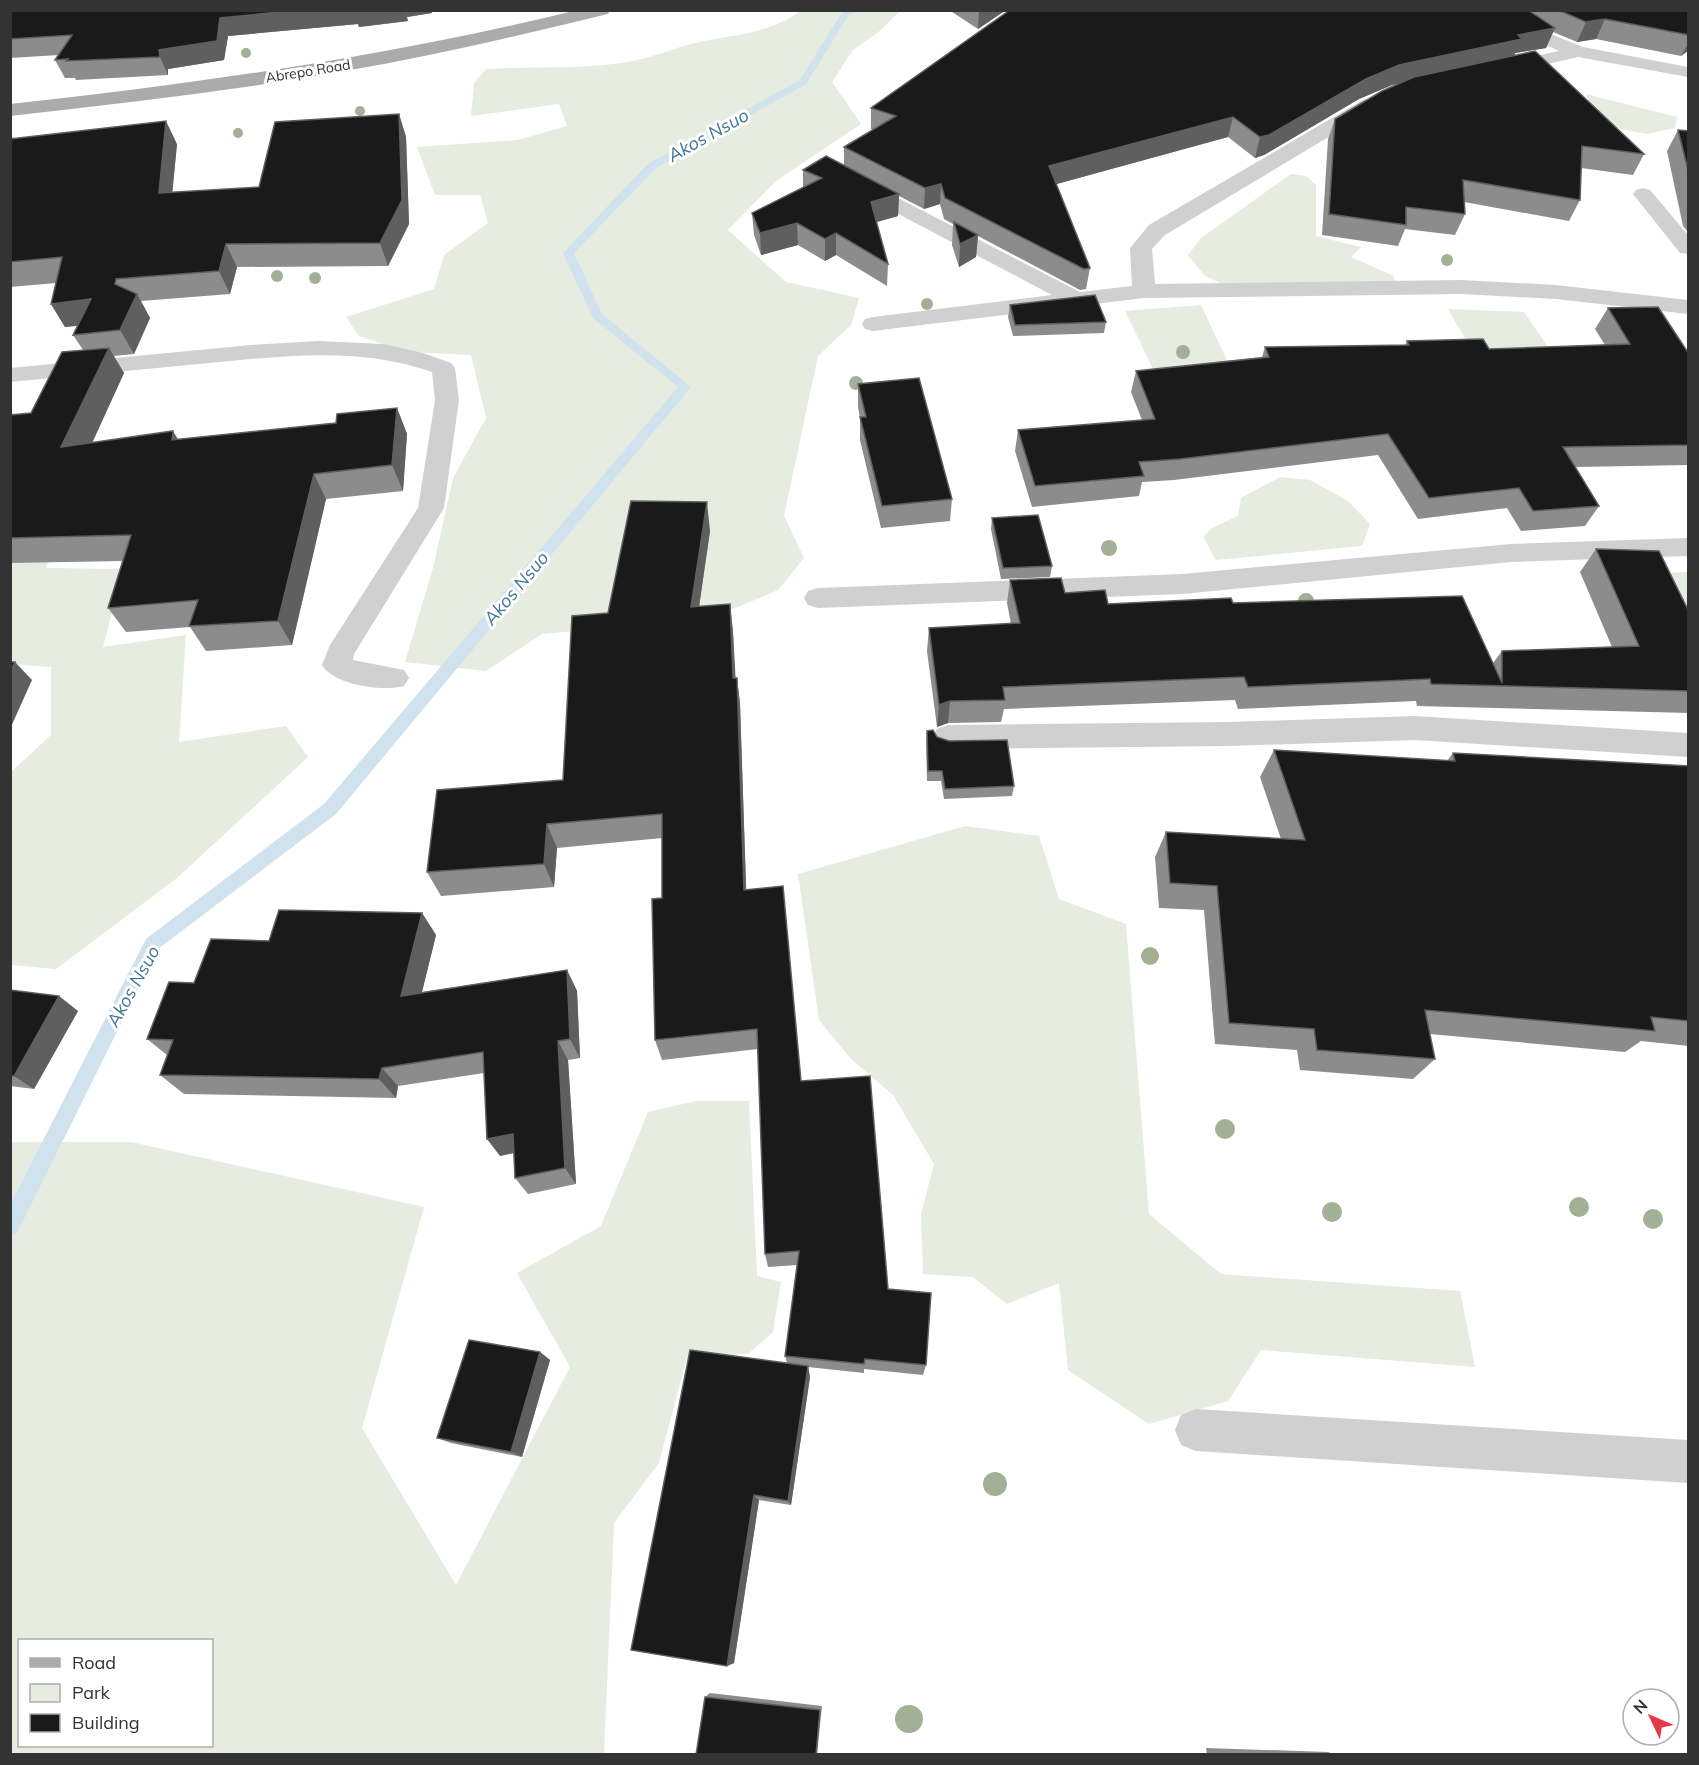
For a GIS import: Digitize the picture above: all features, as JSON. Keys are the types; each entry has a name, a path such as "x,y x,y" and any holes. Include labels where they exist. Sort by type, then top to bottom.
{"main road":[{"name":"Abrepo Road","path":"10,110 145,96 344,66 491,38 602,10"}],"street":[{"path":"1501,10 1545,38 1578,52 1689,72"},
{"path":"1478,74 1578,52"},
{"path":"1144,291 1141,248 1157,230 1367,105 1383,98"},
{"path":"843,177 1074,298"},
{"path":"1643,194 1689,248"},
{"path":"873,324 1144,291 1461,287 1556,292 1689,307"},
{"path":"10,375 286,349 378,351 425,360 443,368 447,400 431,507 416,535 340,653 337,665 347,671 394,678"},
{"path":"818,598 1182,584 1511,553 1689,547"},
{"path":"948,737 1228,734 1415,728 1689,745"},
{"path":"1196,1430 1689,1462"}],"green space":[{"path":"800,11 900,11 881,30 852,51 832,82 861,124 776,181 728,230 786,282 859,298 851,325 818,356 784,516 804,558 778,590 712,618 542,634 486,671 405,662 433,568 453,478 486,418 471,355 408,352 359,336 346,317 434,289 444,255 488,223 480,195 435,195 417,147 518,140 567,126 559,104 471,116 474,83 486,69 578,67 633,61 695,43 763,29 776,25"},
{"path":"1586,94 1677,117 1675,128 1647,134 1621,129 1600,120 1593,112"},
{"path":"1291,174 1306,176 1316,185 1316,236 1361,247 1351,257 1394,276 1395,284 1225,285 1205,276 1188,255 1201,238"},
{"path":"1201,305 1231,369 1158,379 1125,311"},
{"path":"1448,309 1524,312 1550,350 1473,352"},
{"path":"1280,477 1310,480 1348,501 1370,524 1362,546 1216,560 1203,537 1212,528 1238,516 1241,498"},
{"path":"65,525 46,568 123,569 103,647 186,635 179,742 286,726 308,757 177,878 56,969 11,965 10,773 51,735 51,667 11,664 11,529"},
{"path":"1688,572 1688,623 1665,573"},
{"path":"965,826 1039,836 1059,899 1126,924 1149,1214 1221,1274 1460,1291 1475,1367 1261,1350 1228,1401 1149,1424 1068,1370 1059,1283 1007,1304 973,1277 923,1274 921,1214 934,1164 893,1095 851,1059 819,1020 798,874"},
{"path":"696,1101 749,1101 757,1276 781,1282 773,1332 748,1354 687,1357 659,1463 614,1523 604,1754 11,1754 10,1142 131,1142 424,1207 362,1428 456,1585 570,1367 517,1273 601,1226 648,1112"}],"building":[{"path":"10,10 300,10 220,18 217,41 159,50 160,57 66,61 68,59 55,60 72,35 10,39"},
{"path":"1010,10 1528,10 1555,28 1518,35 1522,39 1399,65 1366,79 1269,135 1260,137 1233,117 1049,166 1090,268 1084,269 945,198 941,184 925,188 844,147 896,116 871,108"},
{"path":"1558,10 1689,10 1689,35 1605,19 1586,22"},
{"path":"1535,51 1644,154 1582,146 1580,200 1463,180 1465,214 1406,207 1406,225 1329,214 1335,119 1382,91 1414,77"},
{"path":"399,114 402,200 380,243 226,244 219,271 116,279 115,284 137,294 120,330 73,335 91,299 51,304 62,257 10,262 10,139 166,121 159,193 259,187 275,122"},
{"path":"1678,130 1689,131 1689,174"},
{"path":"826,156 899,194 871,202 888,264 836,233 825,239 797,223 760,233 752,213 822,178 803,170"},
{"path":"954,222 978,235 960,244"},
{"path":"1095,295 1106,322 1015,325 1010,305"},
{"path":"1658,307 1689,354 1689,445 1563,447 1599,506 1533,511 1519,488 1429,498 1388,434 1139,462 1144,476 1035,486 1018,430 1155,419 1136,371 1269,357 1265,347 1409,345 1407,341 1483,339 1489,349 1630,344 1608,308"},
{"path":"109,348 61,447 173,431 172,440 336,423 337,414 397,408 392,465 314,474 278,621 189,626 198,600 108,608 131,535 10,538 10,415 31,413 62,352"},
{"path":"919,378 952,499 882,506 860,417 866,417 858,384"},
{"path":"631,501 707,502 691,607 730,604 733,678 737,678 744,890 783,886 801,1081 870,1076 888,1289 931,1293 926,1365 865,1359 864,1364 785,1356 799,1251 765,1254 757,1029 655,1040 652,899 662,898 662,814 547,824 544,864 427,872 437,790 563,780 572,616 608,613"},
{"path":"1038,515 1052,566 1003,568 992,518"},
{"path":"1596,549 1659,551 1689,612 1689,691 1431,684 1430,679 1248,687 1244,677 1003,687 1005,700 950,701 939,705 929,628 1020,623 1010,580 1061,578 1065,593 1105,590 1108,604 1231,598 1233,603 1462,596 1502,683 1502,651 1639,646"},
{"path":"10,662 15,662 10,672"},
{"path":"933,730 937,737 949,741 1007,740 1014,786 945,789 942,771 928,771 927,731"},
{"path":"1274,750 1455,761 1453,753 1689,766 1689,1021 1651,1017 1655,1031 1425,1010 1435,1059 1317,1050 1314,1029 1229,1023 1217,886 1170,883 1166,832 1305,840"},
{"path":"279,910 422,913 401,996 567,970 570,1039 558,1041 565,1168 515,1178 513,1134 487,1139 483,1052 382,1068 379,1079 160,1075 173,1040 147,1039 169,982 194,983 211,939 269,941"},
{"path":"10,990 59,996 14,1076 10,1076"},
{"path":"469,1340 540,1352 511,1452 437,1438"},
{"path":"690,1350 808,1366 788,1501 754,1495 727,1666 631,1650"},
{"path":"705,1697 820,1710 816,1755 696,1755"}],"waterway":[{"name":"Akos Nsuo","path":"10,1226 152,944 330,809 685,387 597,316 568,253 652,166 803,82 845,14 853,10"}]}
